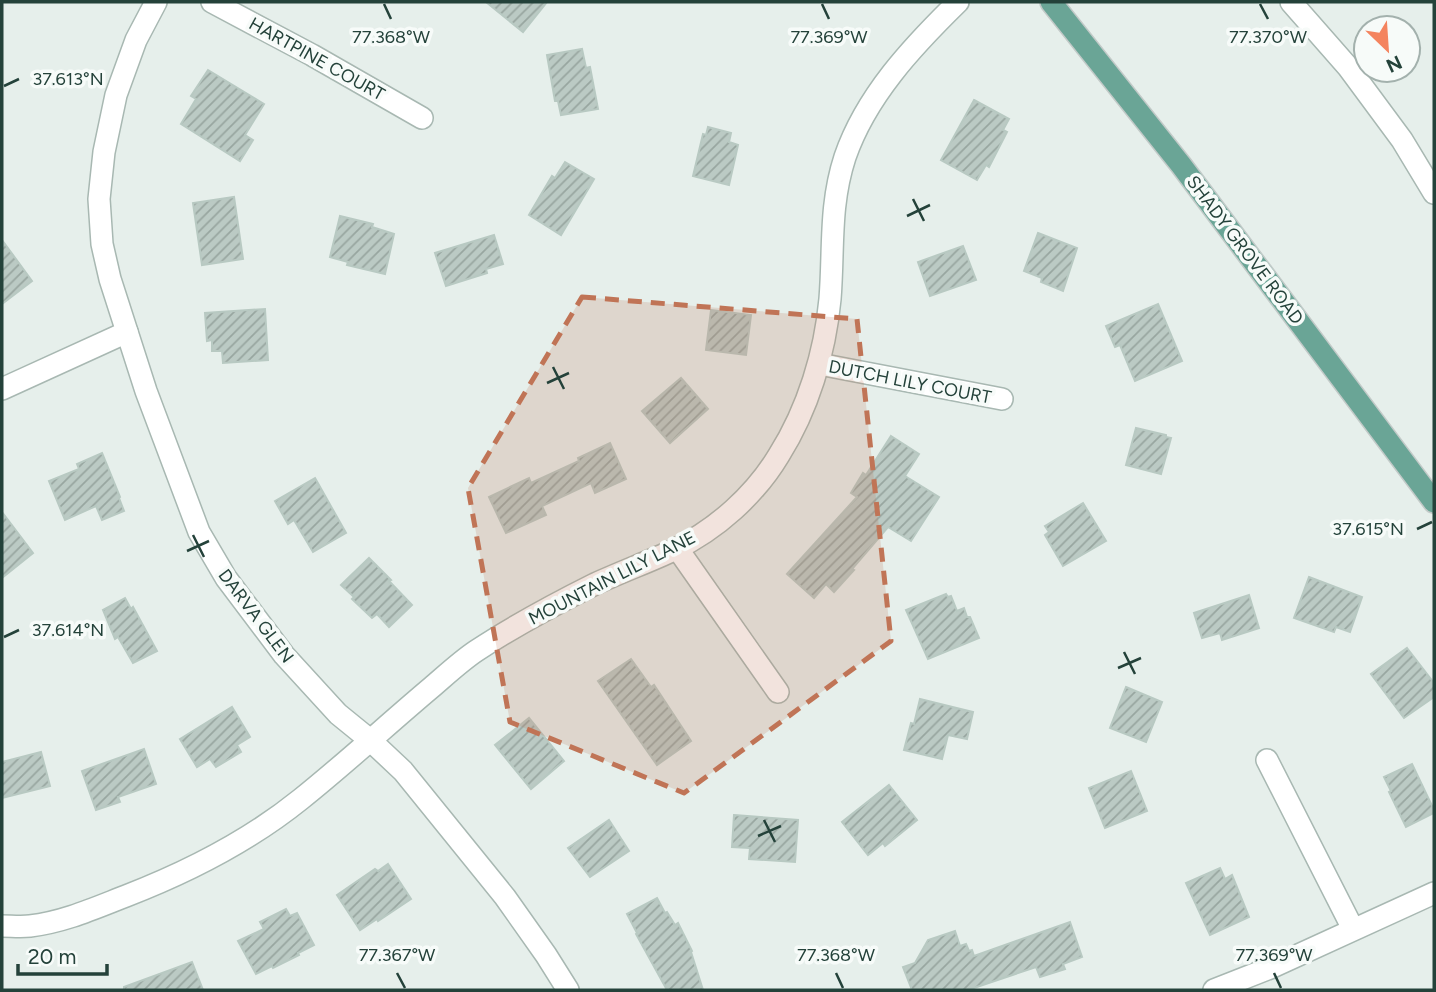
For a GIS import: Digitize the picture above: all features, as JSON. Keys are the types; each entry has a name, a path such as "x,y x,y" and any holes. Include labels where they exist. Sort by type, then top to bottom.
{"main road":[{"name":"SHADY GROVE ROAD","path":"1051,2 1181,165 1434,502"}],"street":[{"name":"DARVA GLEN","path":"156,2 136,40 116,95 104,152 99,200 103,244 110,279 146,391 199,532 226,578 284,655 338,714 402,771 505,897 547,955 568,990"},
{"name":"HARTPINE COURT","path":"212,2 422,118"},
{"name":"MOUNTAIN LILY LANE","path":"2,926 31,926 69,918 167,880 246,838 299,801 474,652 597,584 677,548 718,523 754,490 779,455 803,409 819,364 830,300 834,203 845,158 862,115 926,33 958,2"},
{"path":"1291,2 1348,67 1402,140 1434,193"},
{"path":"2,389 127,332"},
{"name":"DUTCH LILY COURT","path":"819,364 1002,399"},
{"path":"677,548 778,692"},
{"path":"1267,760 1353,929"},
{"path":"1214,990 1270,968 1434,893"}],"highlighted area":[{"path":"582,297 857,319 891,641 684,793 510,722 468,488"}],"building":[{"path":"486,2 547,2 523,32"},
{"path":"582,49 586,68 590,67 598,109 561,115 558,101 555,101 547,55"},
{"path":"208,70 264,104 245,135 253,140 240,161 181,124 196,99 191,96"},
{"path":"974,100 1009,119 1003,130 1007,132 989,167 986,165 977,180 941,160"},
{"path":"708,127 731,133 729,142 738,145 729,185 693,176 703,134 706,135"},
{"path":"565,162 594,179 561,235 529,215 552,176 555,178"},
{"path":"234,197 243,259 202,265 193,203"},
{"path":"340,216 373,224 372,227 394,234 385,274 347,265 348,262 330,257"},
{"path":"1038,233 1077,248 1063,291 1024,271"},
{"path":"494,235 503,264 486,269 487,273 446,286 435,253"},
{"path":"2,240 32,281 2,304"},
{"path":"963,246 976,280 930,296 918,262"},
{"path":"1158,304 1182,361 1135,381 1120,345 1115,347 1106,326"},
{"path":"265,309 268,360 223,363 222,351 212,351 212,340 207,341 205,313"},
{"path":"711,310 751,315 746,355 706,350"},
{"path":"681,378 708,409 670,443 642,411"},
{"path":"1136,428 1171,438 1161,474 1126,465"},
{"path":"891,436 919,454 905,476 939,497 911,541 888,527 834,592 826,584 814,598 787,574 857,497 851,493"},
{"path":"610,443 626,479 595,493 591,483 542,506 546,515 506,533 489,497 529,478 531,483"},
{"path":"102,453 124,511 102,520 96,506 65,520 49,481 79,469 77,464"},
{"path":"315,478 346,533 313,552 294,520 288,524 275,501"},
{"path":"1083,503 1106,541 1063,566 1045,535 1049,532 1045,526"},
{"path":"2,512 33,553 2,578"},
{"path":"369,558 412,605 389,627 377,614 372,618 341,585"},
{"path":"1309,577 1362,597 1350,632 1336,627 1334,632 1294,618"},
{"path":"946,594 951,596 957,611 964,608 979,638 928,659 906,610"},
{"path":"1249,595 1259,628 1222,640 1220,633 1202,638 1194,613"},
{"path":"125,598 131,609 133,607 157,651 133,663 118,637 115,639 103,610"},
{"path":"1407,648 1434,683 1434,697 1404,718 1371,674"},
{"path":"631,659 651,687 654,685 691,741 657,765 598,681"},
{"path":"1126,687 1162,702 1146,742 1110,728"},
{"path":"920,699 973,712 967,739 948,735 942,759 904,750"},
{"path":"232,707 250,737 237,745 241,752 216,767 210,759 197,767 180,739"},
{"path":"529,718 564,761 531,789 495,745"},
{"path":"144,749 156,784 118,797 120,802 96,810 82,771"},
{"path":"41,752 50,786 2,798 2,762"},
{"path":"1412,764 1434,813 1406,827 1384,777"},
{"path":"1131,771 1147,811 1105,828 1089,788"},
{"path":"889,785 917,820 885,846 883,843 868,855 842,822"},
{"path":"734,815 798,820 795,862 749,859 750,848 732,847"},
{"path":"609,820 629,851 590,877 568,848"},
{"path":"388,864 411,899 360,930 337,895 375,869 378,871"},
{"path":"1220,868 1225,879 1232,875 1249,917 1210,935 1186,883"},
{"path":"657,898 675,925 678,923 692,951 703,990 667,990 636,934 627,914"},
{"path":"286,909 290,916 297,913 314,945 273,968 272,966 256,974 238,941 264,929 260,922"},
{"path":"1070,922 1082,957 1063,964 1065,969 1040,977 1036,967 968,990 912,990 903,967 915,963 928,940 955,931 960,946 966,944 974,956"},
{"path":"192,962 203,990 124,990 124,987"}]}
